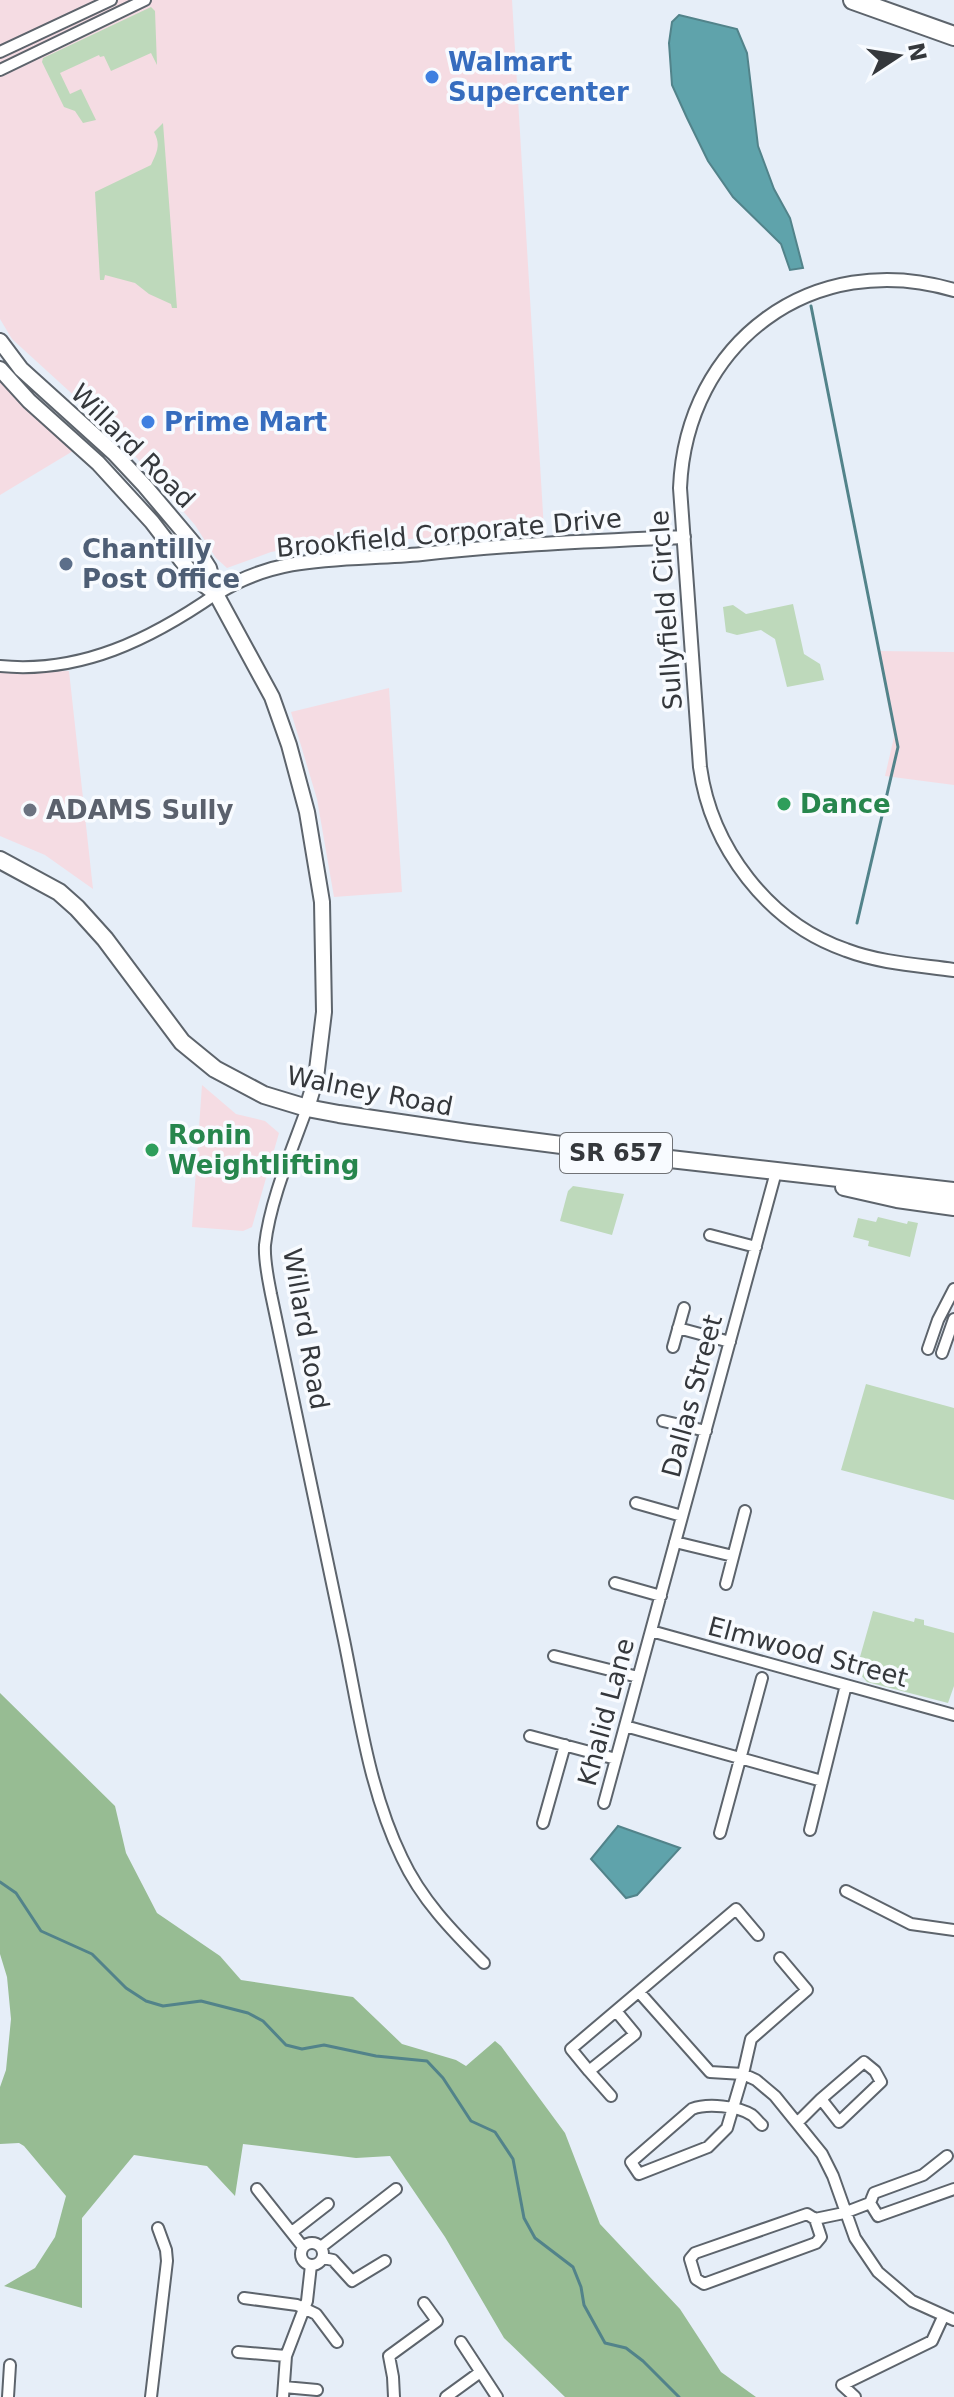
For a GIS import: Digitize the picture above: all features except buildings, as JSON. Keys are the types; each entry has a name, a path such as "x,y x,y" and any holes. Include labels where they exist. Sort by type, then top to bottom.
{"highway":[{"path":"853,0 954,28"},
{"path":"853,0 954,36"}],"main road":[{"name":"Willard Road","path":"0,341 21,369 114,453 193,543 209,568 216,594 272,697 298,777 314,846 322,902 325,981 320,1051 307,1108"},
{"name":"Willard Road","path":"0,369 29,401 118,483 195,578 216,594"},
{"name":"Walney Road","path":"0,860 47,885 77,908 105,939 173,1031 197,1055 248,1087 307,1108 483,1135 954,1191"},
{"name":"Walney Road","path":"776,1172 897,1199 954,1207"}],"street":[{"path":"0,52 111,0"},
{"path":"0,70 145,0"},
{"name":"Sullyfield Circle","path":"954,290 908,280 876,279 845,284 801,298 773,313 750,331 719,365 704,390 684,444 681,473 701,778 714,821 736,863 746,878 773,905 813,935 843,950 869,958 954,970"},
{"name":"Brookfield Corporate Drive","path":"0,666 48,666 106,654 146,637 253,574 295,563 458,549 684,537"},
{"name":"Willard Road","path":"307,1108 267,1234 265,1259 271,1294 383,1814 402,1859 419,1888 448,1926 484,1963"},
{"name":"Dallas Street","path":"651,1631 776,1172"},
{"path":"710,1235 756,1247"},
{"path":"928,1349 954,1289"},
{"path":"673,1347 684,1308"},
{"path":"942,1353 954,1319"},
{"path":"678,1328 730,1342"},
{"path":"663,1421 706,1431"},
{"path":"636,1503 682,1516"},
{"path":"726,1584 745,1511"},
{"path":"675,1542 733,1556"},
{"path":"615,1583 661,1596"},
{"name":"Khalid Lane","path":"604,1803 651,1631"},
{"name":"Elmwood Street","path":"651,1631 954,1715"},
{"path":"554,1656 638,1677"},
{"path":"720,1833 762,1678"},
{"path":"810,1830 846,1685"},
{"path":"625,1726 822,1781"},
{"path":"530,1736 616,1759"},
{"path":"543,1823 565,1745"},
{"path":"846,1891 911,1924 954,1930"},
{"path":"611,2096 571,2049 736,1909 758,1935"},
{"path":"762,2125 751,2115 734,2109 701,2105 692,2109 631,2162 639,2174 708,2147 727,2128 734,2109 751,2039 807,1990 780,1958"},
{"path":"639,1992 710,2072 743,2074 766,2087 798,2122 824,2158 855,2238 878,2272 912,2301 954,2320"},
{"path":"589,2071 635,2034 616,2011"},
{"path":"798,2122 821,2099 864,2062 875,2071 881,2082 839,2122 821,2099"},
{"path":"815,2219 821,2237 816,2243 704,2284 696,2279 690,2259 695,2253 807,2214 815,2219 870,2203 874,2193 923,2175 947,2156"},
{"path":"257,2189 303,2247 302,2259 311,2265 318,2264 322,2252 396,2189"},
{"path":"870,2203 878,2216 954,2189"},
{"path":"292,2232 328,2204"},
{"path":"151,2397 167,2261 158,2228"},
{"path":"303,2247 312,2242 352,2281 385,2261"},
{"path":"311,2265 305,2309 286,2356 284,2392 317,2390"},
{"path":"244,2298 297,2305 316,2314 337,2342"},
{"path":"394,2397 389,2356 437,2321 424,2303"},
{"path":"855,2397 842,2385 932,2341 943,2317"},
{"path":"461,2342 497,2397"},
{"path":"238,2352 286,2356"},
{"path":"8,2397 10,2365"},
{"path":"446,2397 479,2373"}],"shaded area":[{"path":"0,0 512,0 544,530 304,546 271,552 227,568 216,558 195,525 115,433 12,339 0,319"},
{"path":"0,380 30,413 73,451 0,495"},
{"path":"878,651 954,652 954,785 885,776 894,737"},
{"path":"69,671 93,889 45,855 0,836 0,672"},
{"path":"389,688 402,892 334,897 317,799 291,712"},
{"path":"202,1085 236,1114 265,1121 279,1133 252,1227 243,1231 192,1227"}],"green space":[{"path":"151,7 155,11 157,65 151,53 111,71 104,56 99,55 60,73 70,94 81,89 96,120 83,123 75,111 64,107 42,62 43,58"},
{"path":"163,123 177,308 172,308 171,304 149,294 135,283 105,275 104,280 100,280 95,192 151,165 157,148 154,132"},
{"path":"793,604 804,654 820,664 824,680 787,687 775,639 761,630 737,635 726,632 723,607 733,605 746,614"},
{"path":"573,1186 624,1194 612,1235 560,1221 568,1191"},
{"path":"878,1217 907,1224 908,1221 918,1223 910,1257 868,1246 869,1241 853,1237 858,1218 876,1222"},
{"path":"866,1384 954,1408 954,1500 841,1470"},
{"path":"873,1611 914,1622 915,1618 924,1620 924,1625 954,1633 954,1686 948,1703 867,1682 860,1674 858,1664"},
{"path":"0,1693 115,1806 126,1853 157,1913 220,1956 241,1980 353,1997 402,2044 456,2060 466,2066 495,2041 501,2046 565,2133 600,2224 680,2309 721,2372 756,2397 565,2397 504,2338 445,2237 390,2156 356,2158 243,2144 235,2196 207,2166 134,2155 82,2218 82,2308 4,2286 35,2268 55,2237 66,2196 24,2146 19,2143 0,2144 0,2087 6,2070 11,2019 7,1977 0,1954"}],"water":[{"path":"679,15 737,29 747,53 758,146 774,189 790,218 803,268 790,270 781,244 733,197 708,161 672,85 669,43 672,22"},
{"path":"618,1826 680,1848 637,1895 626,1898 591,1859"}],"waterway":[{"path":"811,306 898,747 857,923"},
{"path":"0,1882 16,1893 41,1931 92,1954 126,1988 146,2001 163,2006 201,2001 248,2013 263,2021 286,2045 302,2049 324,2045 376,2056 427,2061 443,2078 471,2121 495,2132 513,2159 524,2218 535,2238 573,2267 584,2305 605,2343 626,2348 679,2397"}],"place":[{"name":"Walmart Supercenter","path":"432,77"},
{"name":"Prime Mart","path":"148,422"},
{"name":"Chantilly Post Office","path":"66,564"},
{"name":"Dance","path":"784,804"},
{"name":"ADAMS Sully","path":"30,810"},
{"name":"Ronin Weightlifting","path":"152,1150"}]}
